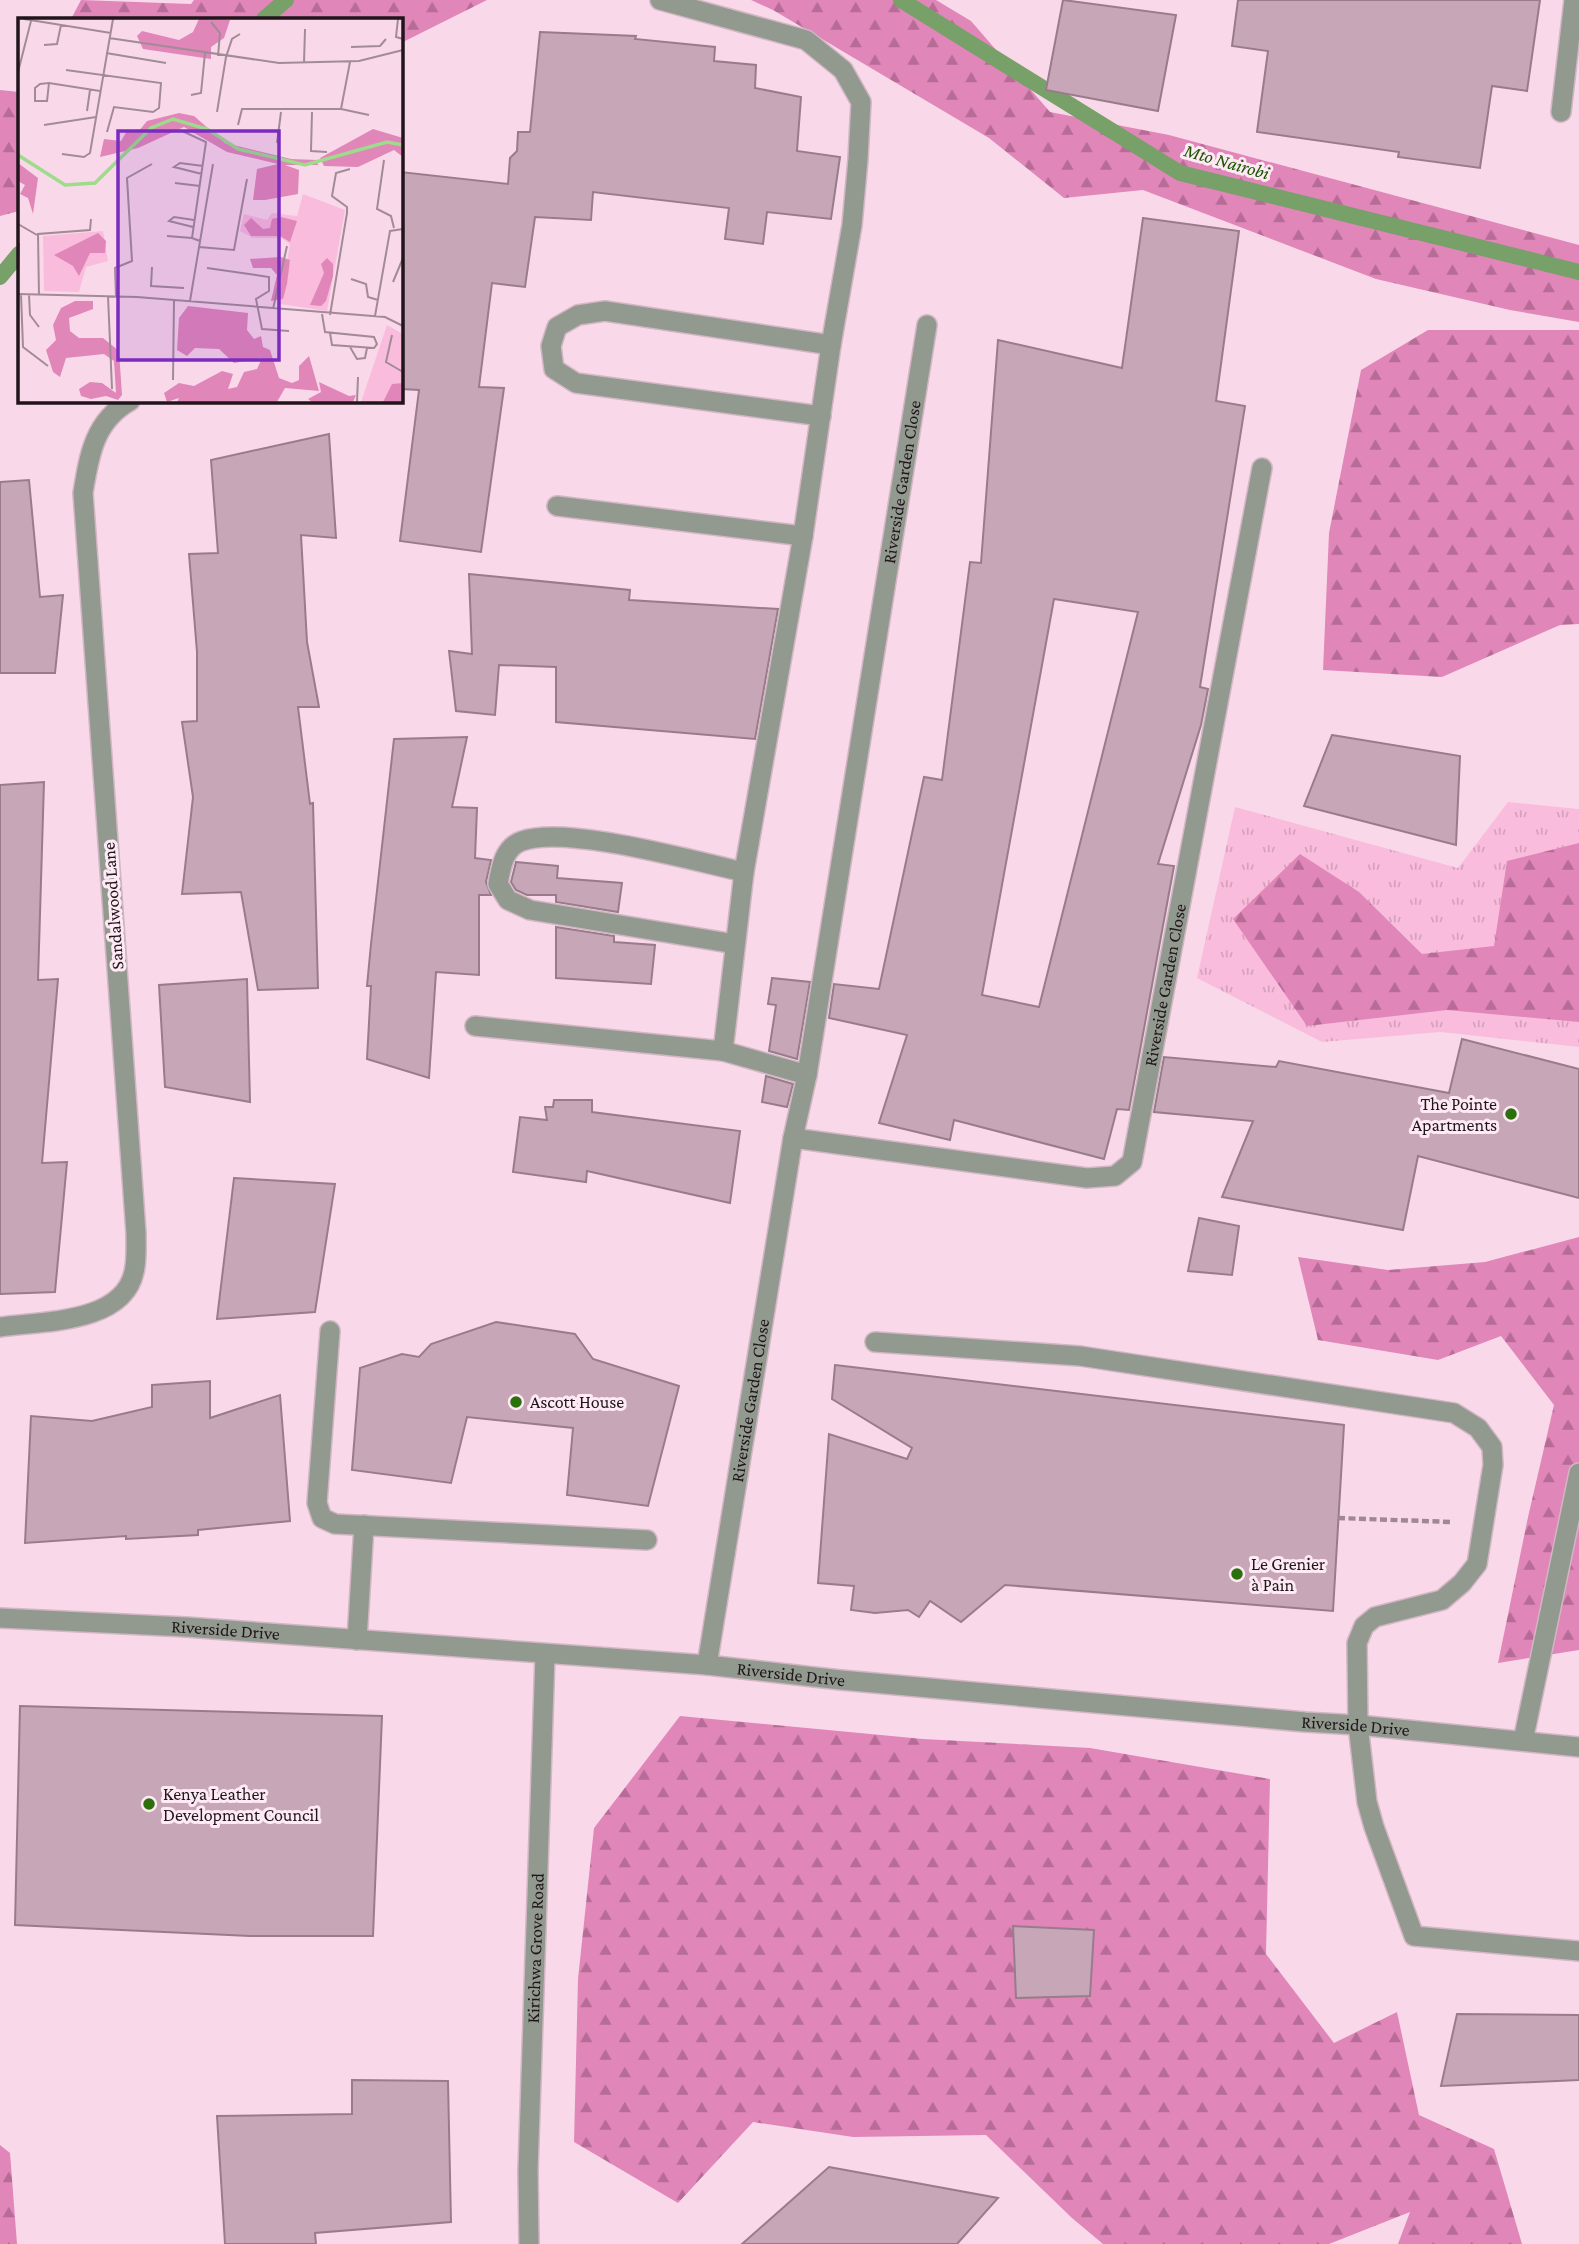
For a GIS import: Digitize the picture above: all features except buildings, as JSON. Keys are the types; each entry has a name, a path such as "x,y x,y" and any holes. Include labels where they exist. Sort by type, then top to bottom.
{"street":[{"path":"660,0 806,40 843,70 861,102 852,225 803,536 744,872 723,1051"},
{"path":"1561,112 1574,0"},
{"path":"821,416 576,383 554,369 551,346 557,327 578,315 605,311 831,345"},
{"name":"Riverside Garden Close","path":"707,1665 793,1138 807,1075 927,325"},
{"name":"Sandalwood Lane","path":"0,1327 88,1315 108,1306 126,1292 134,1273 136,1233 83,493 90,453 103,426 115,409 128,402"},
{"name":"Riverside Garden Close","path":"793,1138 1087,1178 1115,1176 1132,1162 1262,468"},
{"path":"557,506 803,536"},
{"path":"735,944 530,910 508,900 498,884 503,858 520,841 547,837 593,840 744,872"},
{"path":"475,1026 723,1051 807,1075"},
{"path":"330,1331 318,1508 322,1518 335,1524 646,1540"},
{"path":"875,1342 1080,1356 1454,1413 1478,1428 1492,1447 1493,1465 1477,1564 1462,1583 1442,1600 1376,1617 1364,1626 1357,1643 1358,1725 1367,1802 1414,1936 1579,1951"},
{"path":"1523,1741 1579,1473"},
{"path":"357,1640 364,1525"},
{"name":"Riverside Drive","path":"0,1618 186,1627 707,1665 1579,1747"},
{"name":"Kirichwa Grove Road","path":"529,2244 528,2171 545,1654"}],"path":[{"path":"1339,1518 1484,1523"}],"green space":[{"path":"81,0 191,4 194,0 487,0 402,42 402,18 72,18"},
{"path":"751,0 936,0 971,21 1050,112 1169,135 1579,245 1579,322 1510,310 1376,279 1143,190 1064,198 989,138 773,10"},
{"path":"0,90 18,92 18,211 0,216"},
{"path":"1428,330 1579,330 1579,624 1560,625 1442,677 1323,670 1329,533 1361,370"},
{"path":"1508,802 1579,809 1579,1047 1440,1032 1322,1042 1197,978 1235,807 1458,868"},
{"path":"1579,843 1579,1022 1447,1010 1307,1026 1233,919 1300,854 1359,892 1422,954 1494,946 1507,861"},
{"path":"1579,1237 1579,1650 1498,1663 1554,1405 1501,1336 1438,1360 1318,1340 1298,1257 1388,1270 1485,1262"},
{"path":"680,1716 923,1739 1090,1748 1270,1779 1266,1954 1334,2043 1397,2012 1419,2115 1494,2149 1522,2244 1398,2244 1410,2212 1329,2244 1103,2244 1072,2218 986,2135 853,2137 753,2122 678,2203 574,2142 578,1979 594,1828"},
{"path":"0,2145 10,2153 17,2244 0,2244"}],"waterway":[{"name":"Mto Nairobi","path":"265,18 286,0"},
{"name":"Mto Nairobi","path":"901,0 1180,173 1579,272"},
{"name":"Mto Nairobi","path":"0,277 18,255"}],"place":[{"name":"The Pointe Apartments","path":"1511,1114"},
{"name":"Ascott House","path":"516,1402"},
{"name":"Le Grenier à Pain","path":"1237,1574"},
{"name":"Kenya Leather Development Council","path":"149,1804"}]}
